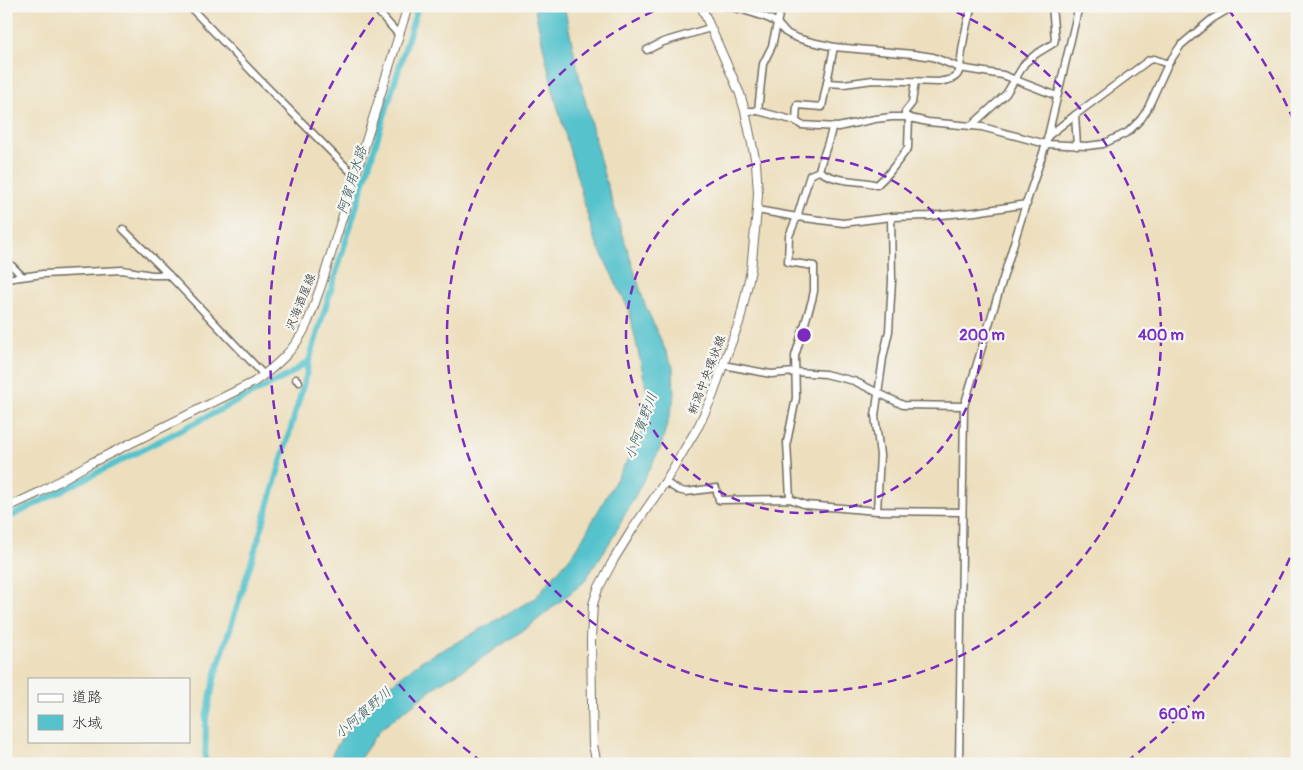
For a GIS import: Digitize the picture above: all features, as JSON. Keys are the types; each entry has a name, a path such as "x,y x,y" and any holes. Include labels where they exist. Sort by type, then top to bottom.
{"main road":[{"name":"沢海酒屋線","path":"6,508 254,382 278,364 294,346 306,326 321,286 408,6"},
{"name":"新潟中央環状線","path":"597,764 594,745 592,694 591,639 593,604 598,589 614,559 665,482 699,425 713,395 740,320 750,270 758,193 756,163 745,111 735,81 701,6"}],"street":[{"path":"189,6 355,176"},
{"path":"374,6 399,35"},
{"path":"725,6 756,14 777,23 784,31 800,38 834,47 933,57 960,68 1016,79 1057,96"},
{"path":"758,111 763,64 772,46 781,6"},
{"path":"826,83 844,84 873,80 938,82 952,80 958,75 960,68 966,22 972,6"},
{"path":"971,126 1006,94 1023,66 1029,60 1054,43 1052,6"},
{"path":"958,764 964,406 1046,144 1079,6"},
{"path":"745,111 758,111 796,121 801,125 838,127 892,117 907,117 928,122 991,129 1046,144 1087,146 1103,144 1120,136 1134,126 1147,110 1168,64 1181,45 1223,9 1234,6"},
{"path":"647,50 663,42 710,28"},
{"path":"796,121 796,104 822,107 834,47"},
{"path":"1048,136 1149,60 1154,59 1168,64"},
{"path":"818,170 824,174 844,180 877,184 889,173 908,148 907,117 905,112 912,103 915,81"},
{"path":"1076,115 1077,146"},
{"path":"790,500 787,442 796,398 795,356 814,290 814,266 788,262 789,236 810,174 818,170 832,126"},
{"path":"757,210 843,223 891,216 930,216 990,210 1027,204"},
{"path":"877,511 880,455 875,416 883,358 889,331 892,280 891,216"},
{"path":"123,229 264,375"},
{"path":"6,260 22,276"},
{"path":"6,279 43,274 122,270 152,275 168,275"},
{"path":"723,365 771,374 795,372 825,374 854,381 903,405 964,406"},
{"path":"665,482 678,490 686,492 716,488 718,500 790,500 806,504 877,511 962,512"}],"water":[{"name":"小阿賀野川","path":"534,6 564,6 604,175 645,305 673,367 674,399 660,449 612,539 584,582 531,625 439,684 381,729 356,764 327,764 355,719 381,692 421,661 535,598 576,550 637,443 649,401 629,310 594,238 554,94"}],"waterway":[{"name":"阿賀用水路","path":"205,764 206,717 215,676 257,544 309,361 418,6"},
{"path":"6,519 287,376 309,361"}]}
